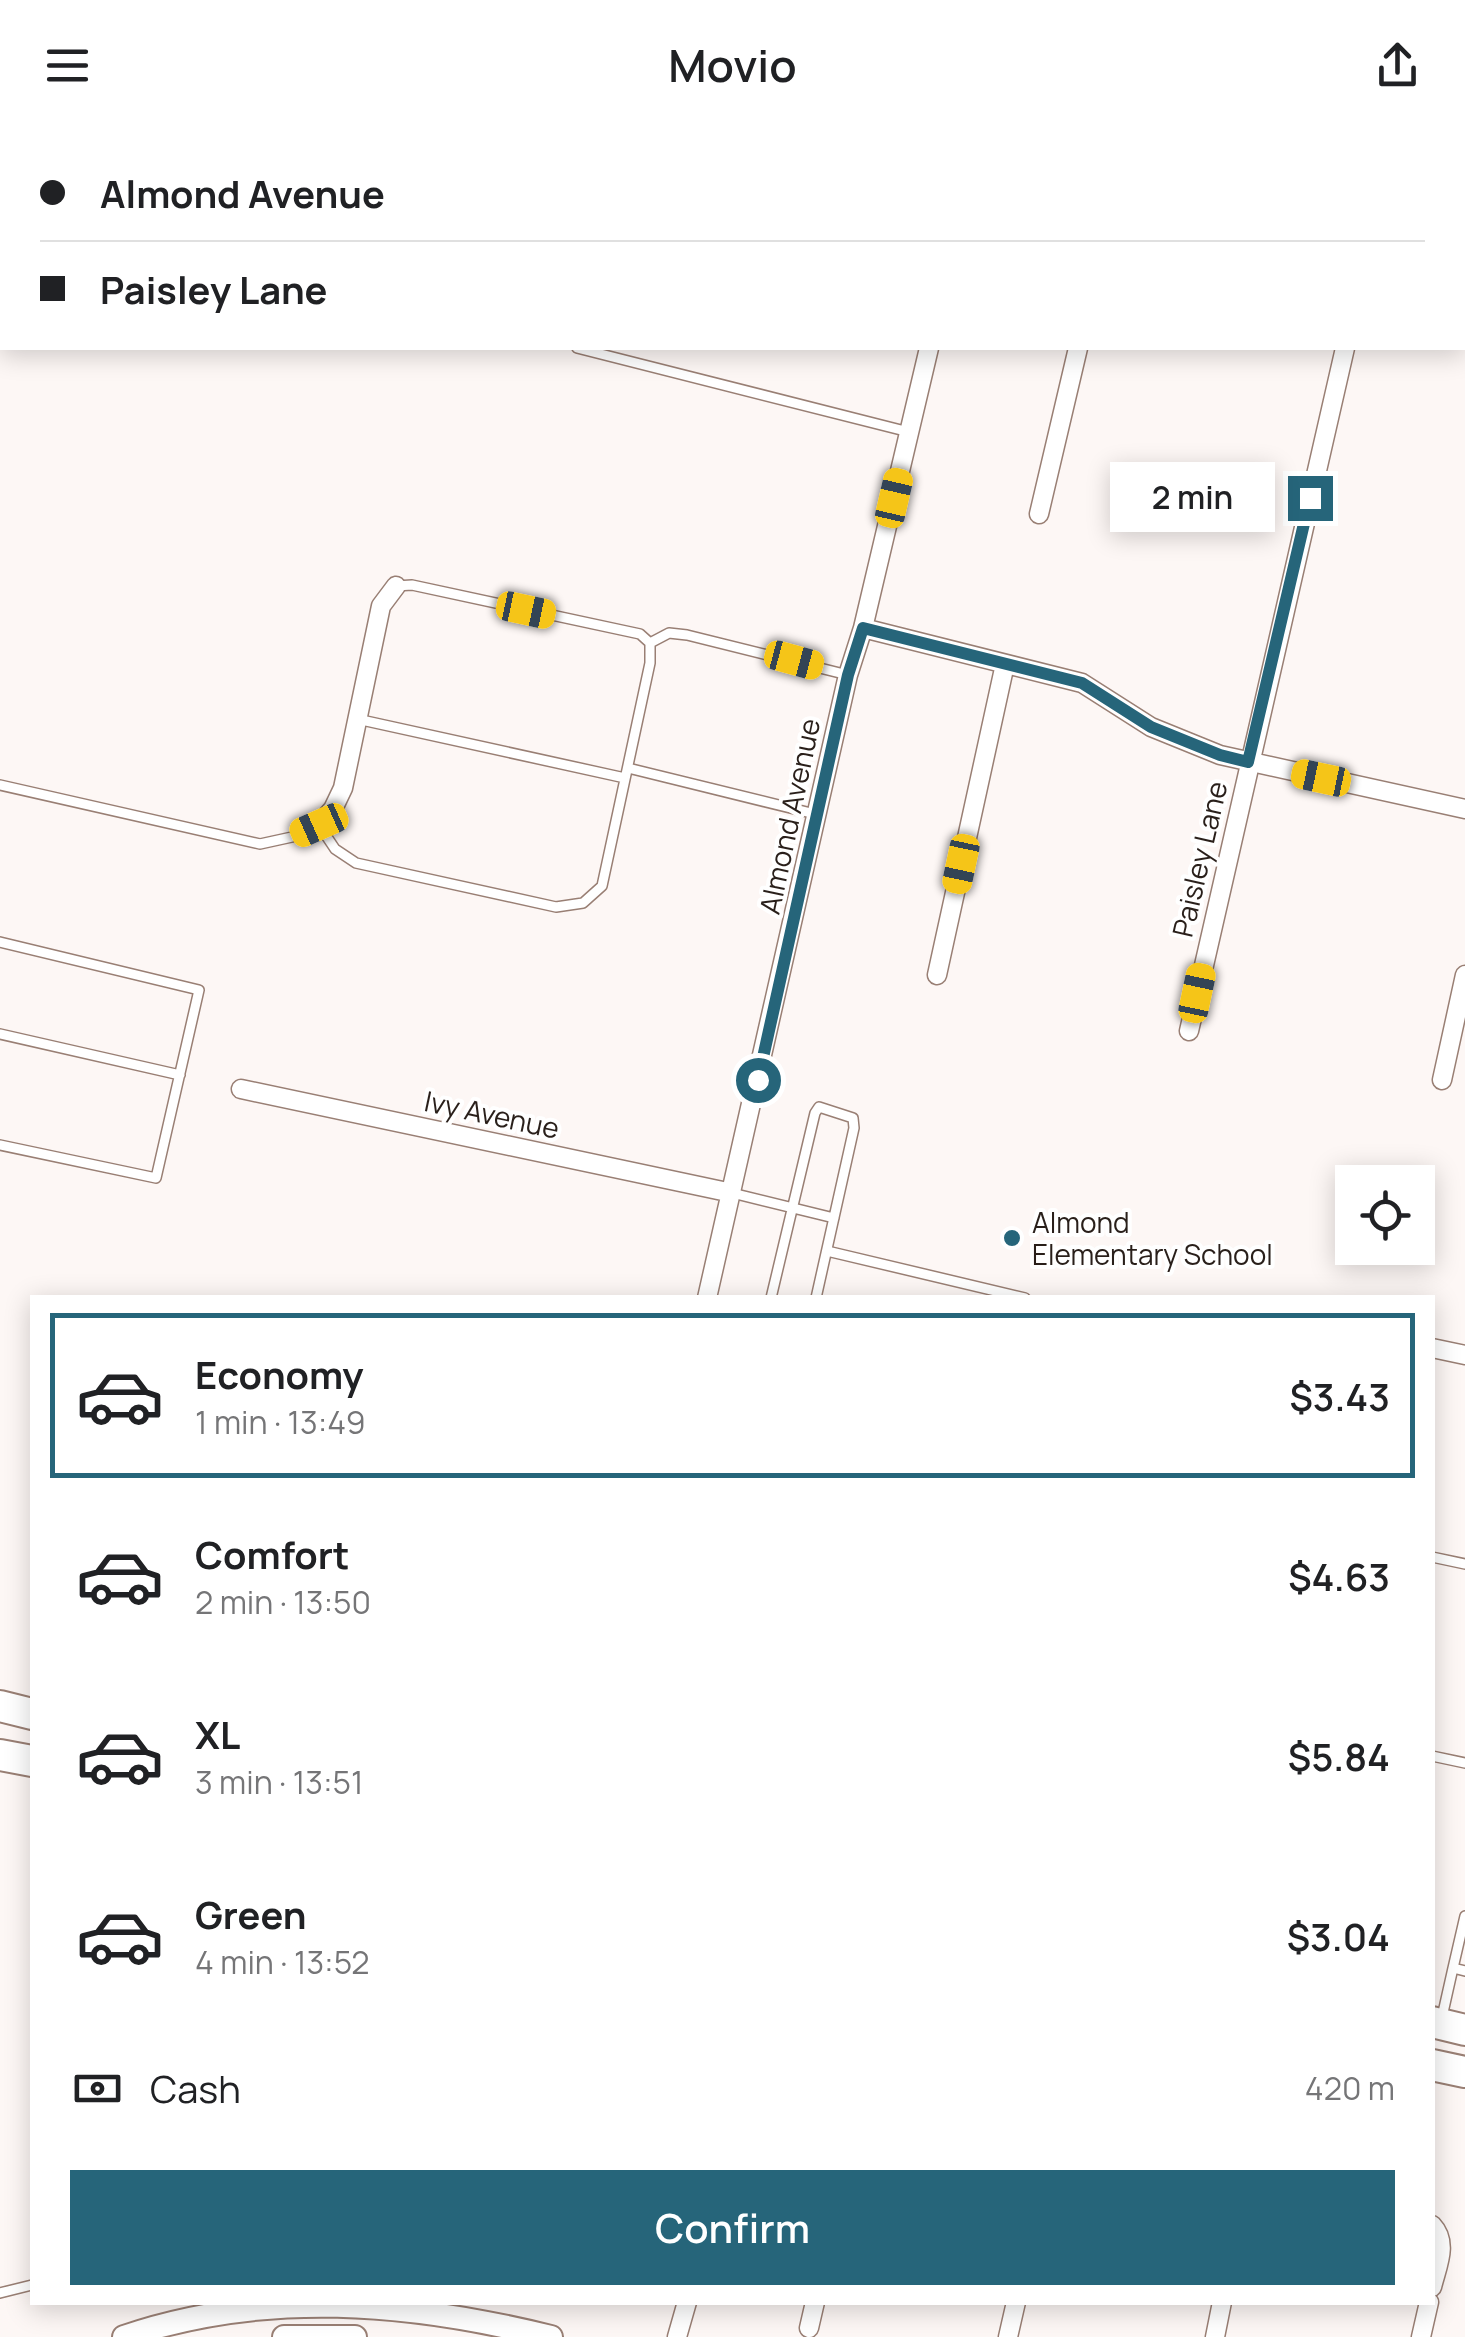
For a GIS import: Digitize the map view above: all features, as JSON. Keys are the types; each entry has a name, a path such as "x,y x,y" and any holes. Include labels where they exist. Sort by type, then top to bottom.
{"main road":[{"path":"0,1706 30,1714"},
{"path":"0,1754 30,1761"},
{"path":"1435,2066 1465,2072"}],"street":[{"path":"946,130 963,130"},
{"name":"Almond Avenue","path":"709,1295 848,675 863,628 929,350"},
{"path":"1040,514 1078,350"},
{"name":"Paisley Lane","path":"1188,1032 1345,350"},
{"path":"319,825 333,809 343,788 382,606 396,586"},
{"path":"863,628 1082,683 1151,727 1220,755 1465,809"},
{"path":"937,975 1005,664"},
{"path":"1442,1080 1465,975"},
{"name":"Ivy Avenue","path":"241,1089 732,1193"},
{"path":"1435,1349 1465,1355"},
{"path":"1435,2276 1442,2250 1436,2229"},
{"path":"124,2337 197,2317 312,2305"},
{"path":"358,2305 424,2311 551,2337"},
{"path":"678,2337 687,2305"},
{"path":"809,2328 814,2305"},
{"path":"1008,2337 1015,2305"},
{"path":"1215,2337 1221,2305"},
{"path":"1421,2337 1428,2305"},
{"path":"284,2337 355,2337"}],"lane":[{"path":"585,350 909,432"},
{"path":"0,785 260,844 292,837 319,825 334,849 356,862 556,907 583,903 602,886 650,664 650,643 640,634 412,584 396,586"},
{"path":"650,643 668,633 687,635 848,675"},
{"path":"357,719 818,815"},
{"path":"0,942 199,990 156,1178 0,1145"},
{"path":"0,1034 180,1074"},
{"path":"773,1295 815,1113 820,1107 852,1118 854,1128 817,1295"},
{"path":"732,1193 834,1218"},
{"path":"827,1251 1012,1295"},
{"path":"1435,1558 1465,1564"},
{"path":"1435,1757 1465,1763"},
{"path":"1446,2025 1465,1916"},
{"path":"1453,1968 1465,1971"},
{"path":"0,2294 30,2286"}],"place":[{"name":"Almond Elementary School","path":"1012,1238"}],"route":[{"path":"758,1080 848,675 863,628 1082,683 1151,727 1248,762 1310,498"}]}
